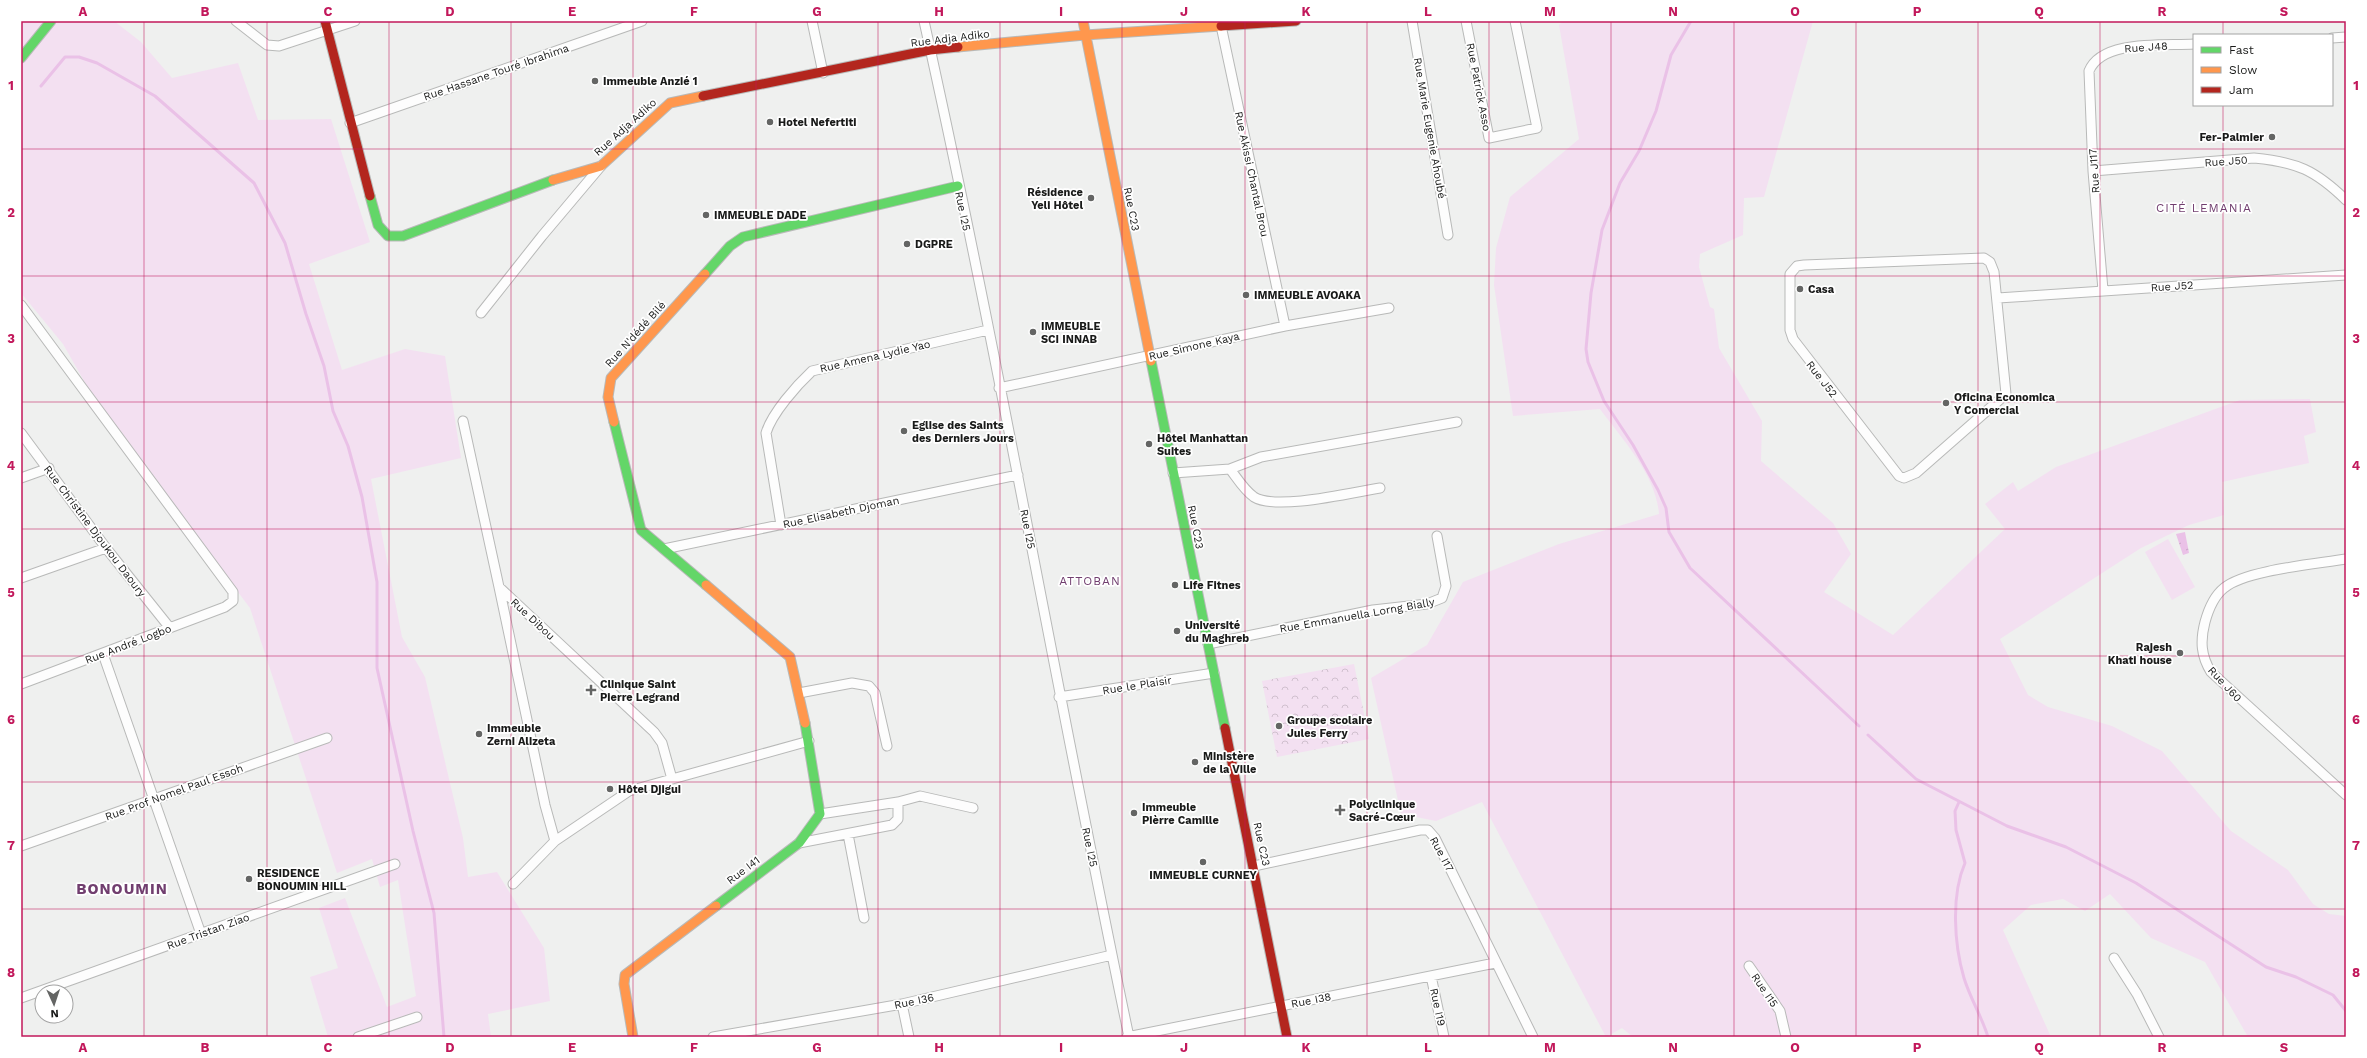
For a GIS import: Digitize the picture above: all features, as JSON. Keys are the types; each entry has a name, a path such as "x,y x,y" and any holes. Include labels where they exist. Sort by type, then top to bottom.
{"street":[{"path":"21,58 51,21"},
{"path":"236,21 266,45 279,46 355,21"},
{"name":"Rue Adja Adiko","path":"325,21 350,123 378,225 388,236 403,236 535,185 601,166 670,103 930,50 1221,24 1296,21"},
{"name":"Rue Hassane Touré Ibrahima","path":"350,123 642,21"},
{"path":"812,21 823,73"},
{"name":"Rue I25","path":"924,21 1018,475 1059,697 1128,1037"},
{"name":"Rue C23","path":"1083,21 1152,356 1173,473 1254,866 1287,1037"},
{"name":"Rue Marie Eugenie Ahoubé","path":"1412,21 1448,235"},
{"name":"Rue Patrick Asso","path":"1466,21 1489,138 1537,128 1515,21"},
{"name":"Rue Akissi Chantal Brou","path":"1221,24 1284,326"},
{"path":"2333,38 2346,37"},
{"name":"Rue J48","path":"2100,57 2113,50 2125,48 2193,44"},
{"name":"Rue J117","path":"2100,57 2091,65 2088,80 2093,171 2103,290"},
{"name":"Rue J50","path":"2093,171 2254,158 2273,160 2309,170 2325,180 2346,200"},
{"path":"481,313 542,236 601,166"},
{"name":"Rue N'dédé Bilé","path":"799,693 790,657 641,530 608,397 611,378 730,246 743,237 958,186"},
{"name":"Rue J52","path":"1984,258 1993,266 1998,298 2006,392 2004,396 1916,473 1904,478 1895,474 1798,348 1791,335 1790,274 1797,266 1984,258"},
{"name":"Rue J52","path":"1998,298 2346,275"},
{"name":"Rue André Logbo","path":"21,305 219,569 233,592 233,601 226,607 21,684"},
{"name":"Rue Simone Kaya","path":"999,388 1152,356 1284,326 1389,308"},
{"name":"Rue Amena Lydie Yao","path":"782,524 766,432 769,422 812,371 988,330"},
{"path":"463,421 545,805 555,841"},
{"path":"1173,473 1230,469 1261,457 1457,422"},
{"name":"Rue Christine Djoukou Daoury","path":"21,433 49,468 106,548 170,628"},
{"path":"21,478 49,468"},
{"path":"1230,469 1247,491 1266,502 1310,500 1380,488"},
{"name":"Rue Elisabeth Djoman","path":"664,549 1018,475"},
{"name":"Rue Emmanuella Lorng Bially","path":"1208,644 1373,610 1437,601 1445,593 1446,586 1437,536"},
{"path":"21,578 106,548"},
{"name":"Rue J60","path":"2346,559 2262,573 2241,579 2224,588 2207,615 2201,648 2205,662 2216,678 2346,795"},
{"name":"Rue Dibou","path":"499,587 654,732 662,743 672,779"},
{"path":"103,654 201,934"},
{"name":"Rue le Plaisir","path":"1059,697 1214,673"},
{"path":"887,746 874,693 869,686 852,683 799,693 809,741 820,814 898,802 920,796 973,808"},
{"name":"Rue Prof Nomel Paul Essoh","path":"21,846 327,738"},
{"path":"513,884 555,841 629,791 809,741"},
{"path":"799,843 892,826 898,819 898,802"},
{"name":"Rue I41","path":"633,1037 624,984 625,975 799,843 820,814"},
{"name":"Rue I17","path":"1254,866 1420,830 1428,830 1435,838 1495,963 1533,1037"},
{"path":"848,834 864,918"},
{"name":"Rue Tristan Ziao","path":"21,998 394,864"},
{"name":"Rue I36","path":"714,1037 902,1004 1112,955"},
{"path":"2114,958 2137,994 2159,1037"},
{"name":"Rue I38","path":"1128,1037 1495,963"},
{"name":"Rue I15","path":"1749,966 1780,1011 1786,1037"},
{"name":"Rue I19","path":"1431,976 1444,1037"},
{"path":"902,1004 909,1037"},
{"path":"358,1037 418,1017"}],"green space":[{"path":"21,21 114,21 141,42 172,78 238,63 258,120 331,119 370,242 309,264 342,370 405,349 445,356 461,458 371,479 402,637 425,677 463,838 468,877 497,872 544,948 550,1001 488,1014 491,1037 328,1037 310,977 338,968 319,908 345,898 387,1007 416,996 398,880 380,887 372,859 337,873 250,608 100,409 63,344 21,293"},
{"path":"1563,21 1813,21 1764,197 1744,198 1743,235 1700,254 1699,267 1710,307 1714,309 1719,348 1762,421 1761,461 1833,523 1851,554 1824,592 1893,635 2005,529 1985,504 2013,482 2018,491 2056,467 2240,400 2310,399 2316,432 2304,436 2309,463 2222,482 2224,515 2189,525 2141,548 2000,639 2028,695 2048,707 2112,726 2162,751 2231,831 2288,870 2313,904 2329,914 2346,916 2346,1037 2248,1037 2205,962 2151,938 2110,894 2085,911 2063,899 2031,905 2003,930 2051,1037 1633,1037 1622,1028 1606,1037 1482,802 1436,821 1401,814 1371,678 1427,645 1463,582 1559,544 1659,514 1657,500 1645,472 1637,458 1600,409 1513,416 1494,285 1496,248 1510,197 1579,139 1559,25"},
{"path":"2168,539 2195,587 2172,600 2145,552"},
{"path":"1354,664 1369,739 1277,757 1262,681"}],"water":[{"path":"2185,532 2189,553 2183,555 2176,534"}],"waterway":[{"path":"1691,21 1671,55 1656,111 1639,151 1620,183 1602,230 1591,293 1586,349 1588,362 1604,401 1633,445 1658,490 1666,508 1669,532 1690,568 1859,726"},
{"path":"41,86 65,57 79,57 97,63 155,96 254,183 285,243 306,314 324,366 333,411 348,446 362,497 377,582 377,668 413,831 434,913 444,1037"},
{"path":"1868,735 1916,779 2007,826 2066,847 2136,883 2266,967 2296,977 2333,995 2346,1011"},
{"path":"1959,802 1955,811 1956,830 1965,863 1956,904 1956,935 1964,978 1988,1037"}],"traffic: fast":[{"path":"21,58 51,21"},
{"path":"370,196 378,225 388,236 403,236 553,180"},
{"path":"705,274 730,246 743,237 958,186"},
{"path":"1151,361 1225,728"},
{"path":"614,422 641,530 706,585"},
{"path":"716,906 799,843 820,814 805,723"}],"traffic: slow":[{"path":"1083,21 1151,361"},
{"path":"958,47 1085,35 1221,26"},
{"path":"553,180 601,166 670,103 703,96"},
{"path":"614,422 608,397 611,378 705,274"},
{"path":"706,585 790,657 805,723"},
{"path":"633,1037 624,984 625,975 716,906"}],"traffic: jam":[{"path":"325,21 370,196"},
{"path":"1221,26 1296,21"},
{"path":"703,96 930,50 958,47"},
{"path":"1225,728 1287,1037"}],"place":[{"name":"Immeuble Anzié 1","path":"595,81"},
{"name":"Hotel Nefertiti","path":"770,122"},
{"name":"Fer-Palmier","path":"2272,137"},
{"name":"Résidence Yeli Hôtel","path":"1091,198"},
{"name":"IMMEUBLE DADE","path":"706,215"},
{"name":"DGPRE","path":"907,244"},
{"name":"Casa","path":"1800,289"},
{"name":"IMMEUBLE AVOAKA","path":"1246,295"},
{"name":"IMMEUBLE SCI INNAB","path":"1033,332"},
{"name":"Oficina Economica Y Comercial","path":"1946,403"},
{"name":"Eglise des Saints des Derniers Jours","path":"904,431"},
{"name":"Hôtel Manhattan Suites","path":"1149,444"},
{"name":"Life Fitnes","path":"1175,585"},
{"name":"Université du Maghreb","path":"1177,631"},
{"name":"Rajesh Khati house","path":"2180,653"},
{"name":"Clinique Saint Pierre Legrand","path":"591,690"},
{"name":"Groupe scolaire Jules Ferry","path":"1279,726"},
{"name":"Immeuble Zerni Alizeta","path":"479,734"},
{"name":"Ministère de la Ville","path":"1195,762"},
{"name":"Hôtel Djigui","path":"610,789"},
{"name":"Polyclinique Sacré-Cœur","path":"1340,810"},
{"name":"Immeuble Pièrre Camille","path":"1134,813"},
{"name":"IMMEUBLE CURNEY","path":"1203,862"},
{"name":"RESIDENCE BONOUMIN HILL","path":"249,879"}],"district":[{"name":"CITÉ LEMANIA","path":"2204,208"},
{"name":"ATTOBAN","path":"1090,581"},
{"name":"BONOUMIN","path":"122,889"}]}
